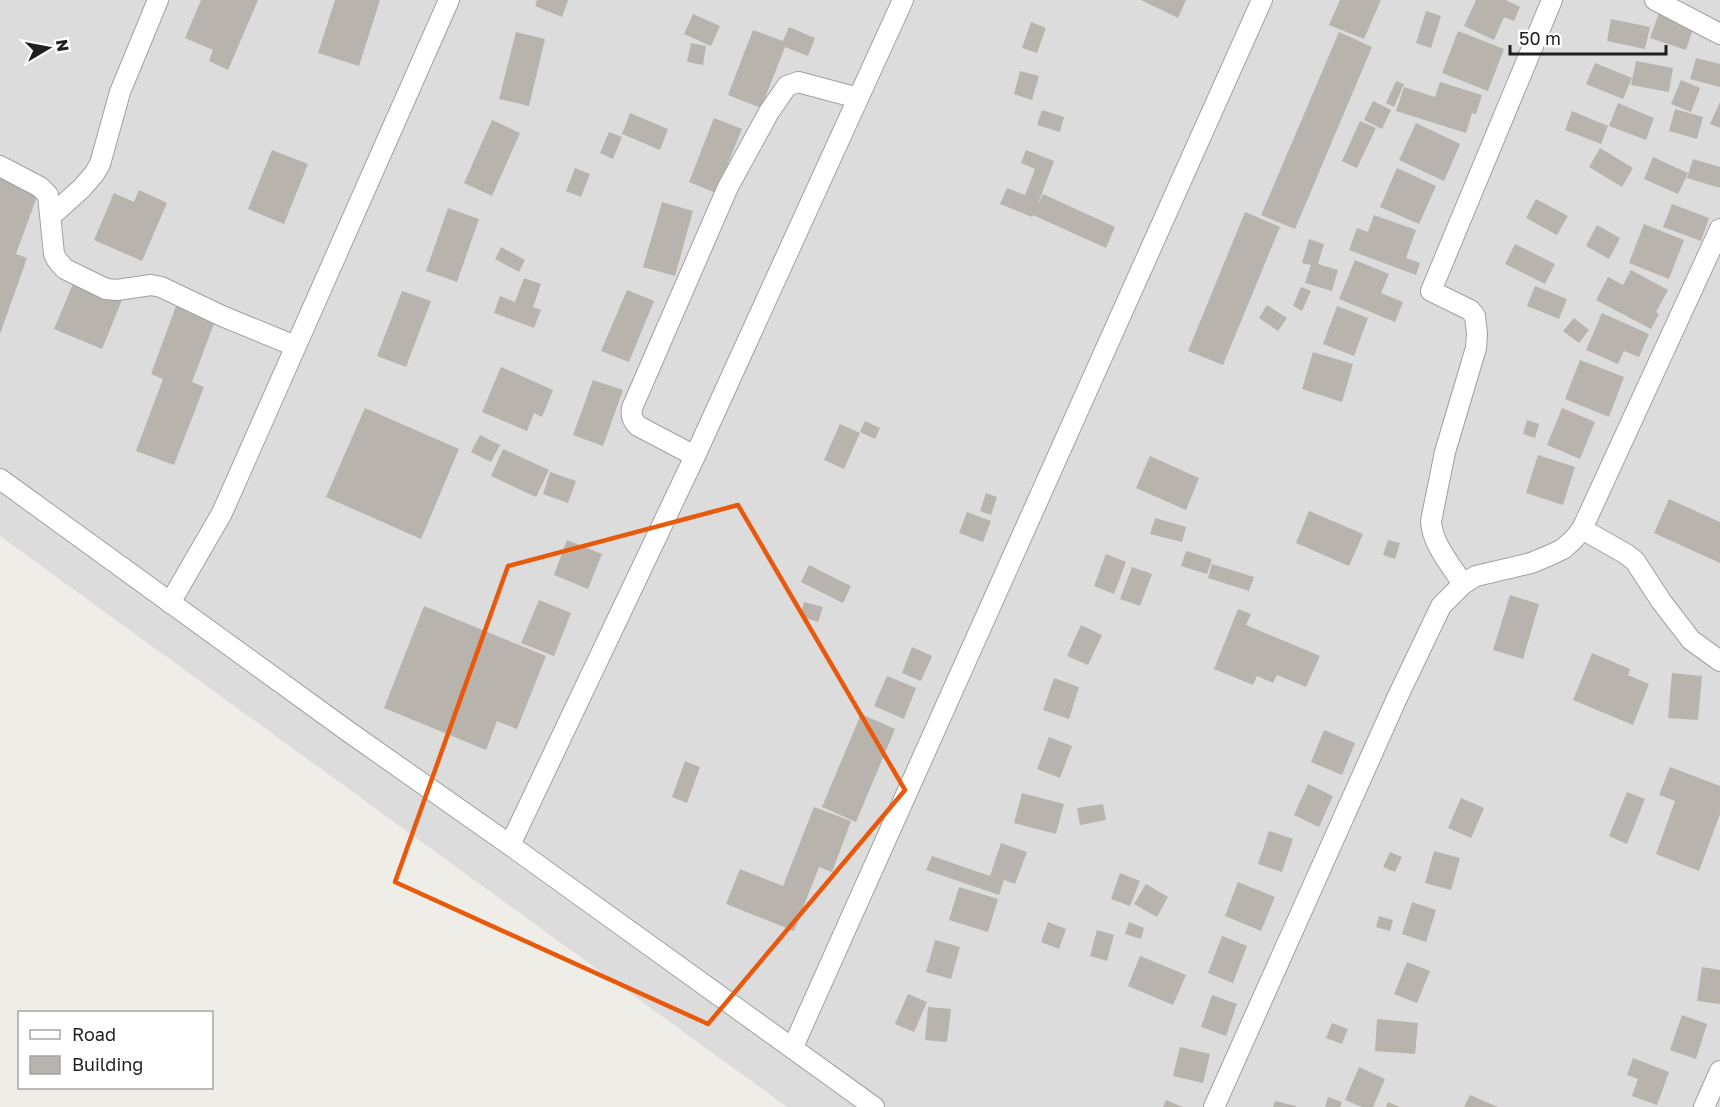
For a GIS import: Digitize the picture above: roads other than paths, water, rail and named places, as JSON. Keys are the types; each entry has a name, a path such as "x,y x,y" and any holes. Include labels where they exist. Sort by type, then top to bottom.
{"street":[{"path":"51,216 82,188 100,164 120,92 158,0"},
{"path":"170,603 222,513 449,0"},
{"path":"510,844 695,456 903,0"},
{"path":"793,1047 1262,0"},
{"path":"1463,584 1437,542 1431,520 1445,452 1476,348 1477,324 1470,310 1431,291 1552,0"},
{"path":"1655,0 1720,34"},
{"path":"695,456 638,426 634,422 632,408 728,187 769,112 790,83 798,82 858,98"},
{"path":"0,165 45,191 49,199 54,254 65,269 111,290 142,286 161,287 222,316 296,346"},
{"path":"1214,1107 1410,670 1441,606 1463,584 1476,576 1531,563 1548,556 1568,544 1582,529 1720,229"},
{"path":"0,479 874,1107"},
{"path":"1582,529 1635,561 1681,627 1699,646 1720,661"},
{"path":"1704,1107 1720,1071"}]}
